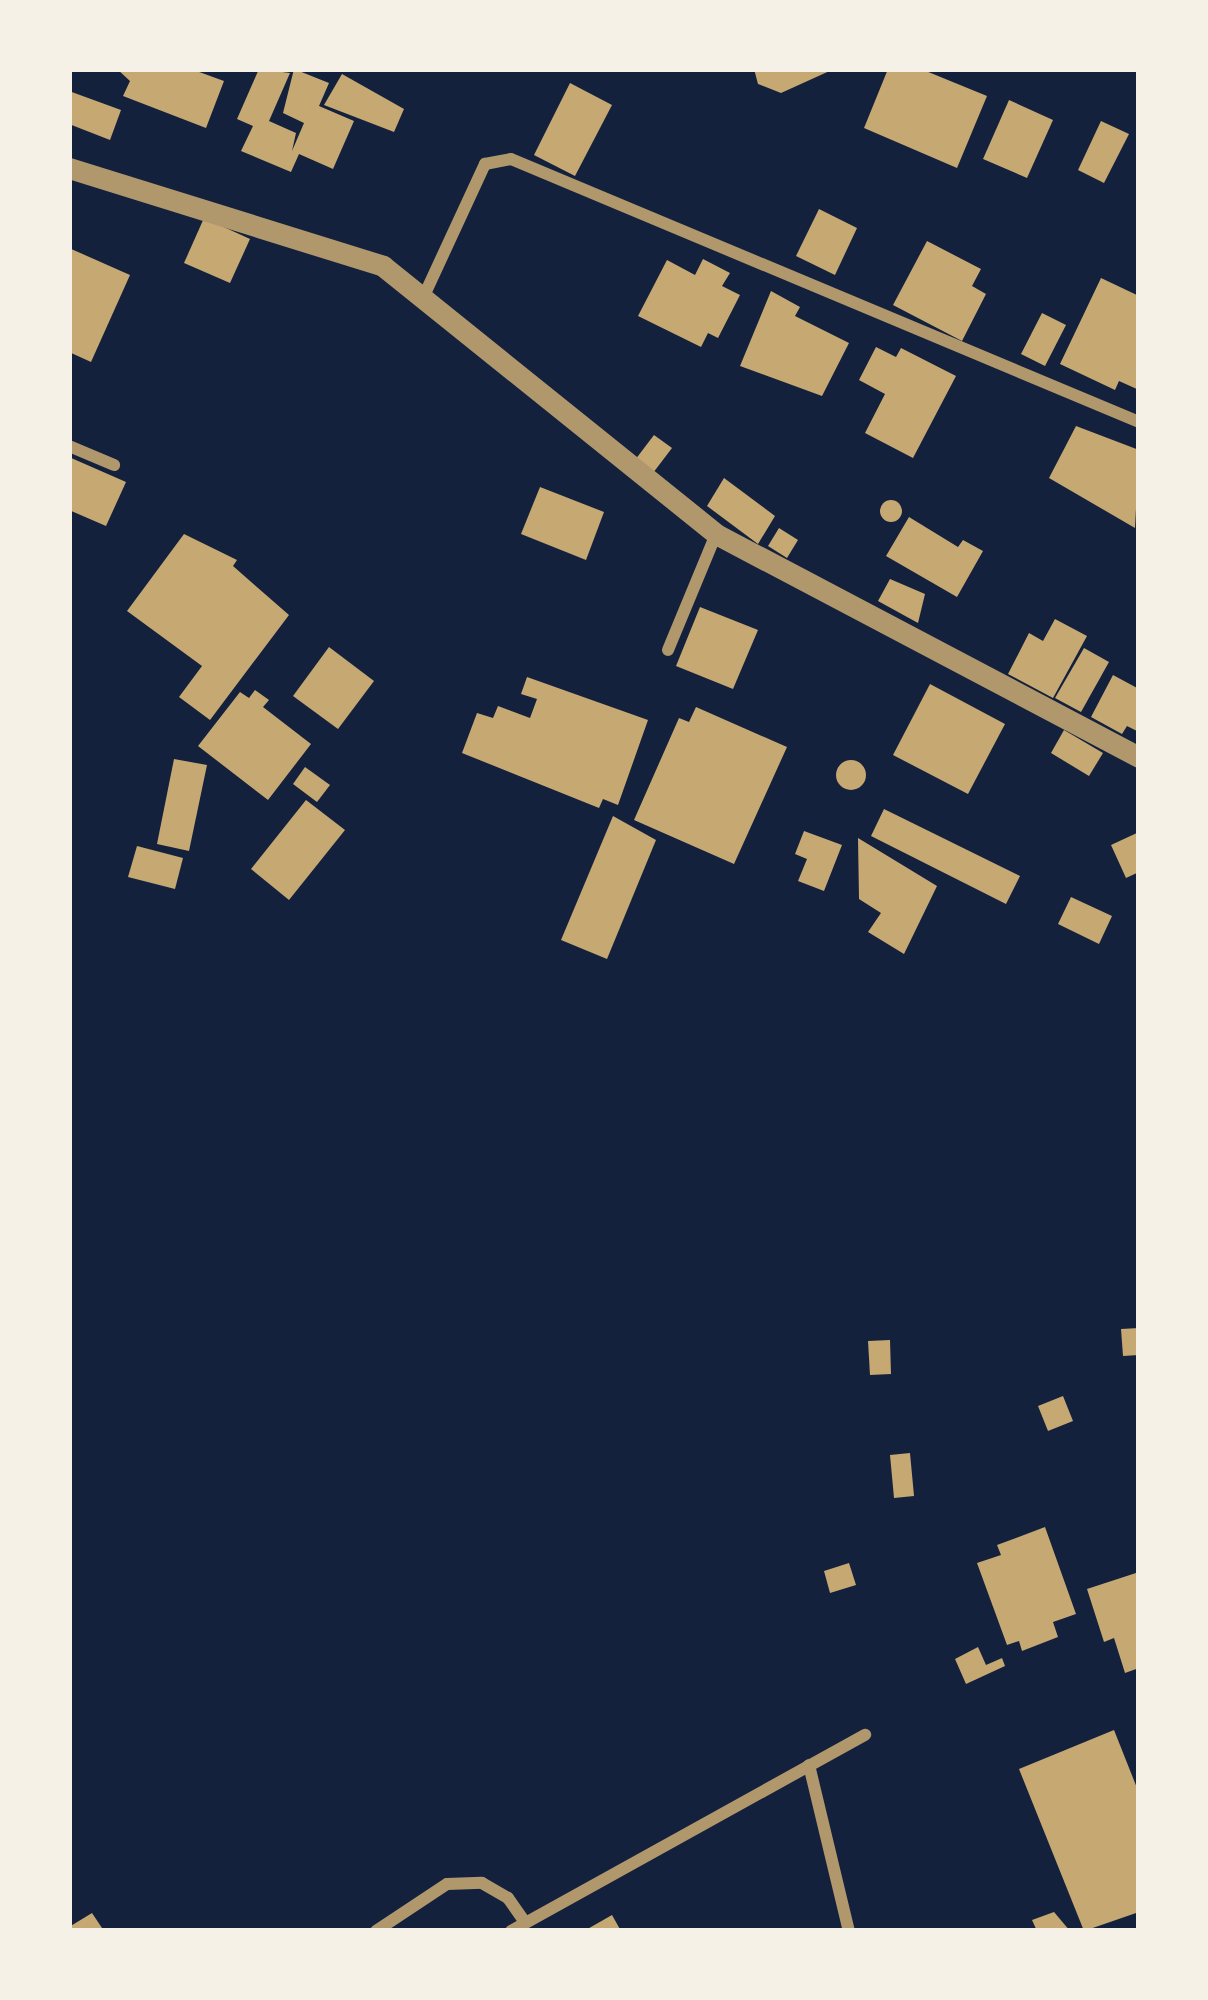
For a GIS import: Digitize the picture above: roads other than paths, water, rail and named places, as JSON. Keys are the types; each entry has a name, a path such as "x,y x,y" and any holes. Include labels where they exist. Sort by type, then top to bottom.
{"street":[{"path":"423,298 484,164 511,159 1139,422"},
{"path":"69,168 383,266 716,534 1139,757"},
{"path":"69,446 114,465"},
{"path":"668,650 716,534"},
{"path":"511,1931 866,1735"},
{"path":"809,1765 849,1931"},
{"path":"376,1931 447,1884 482,1883 508,1898 525,1922"}]}
